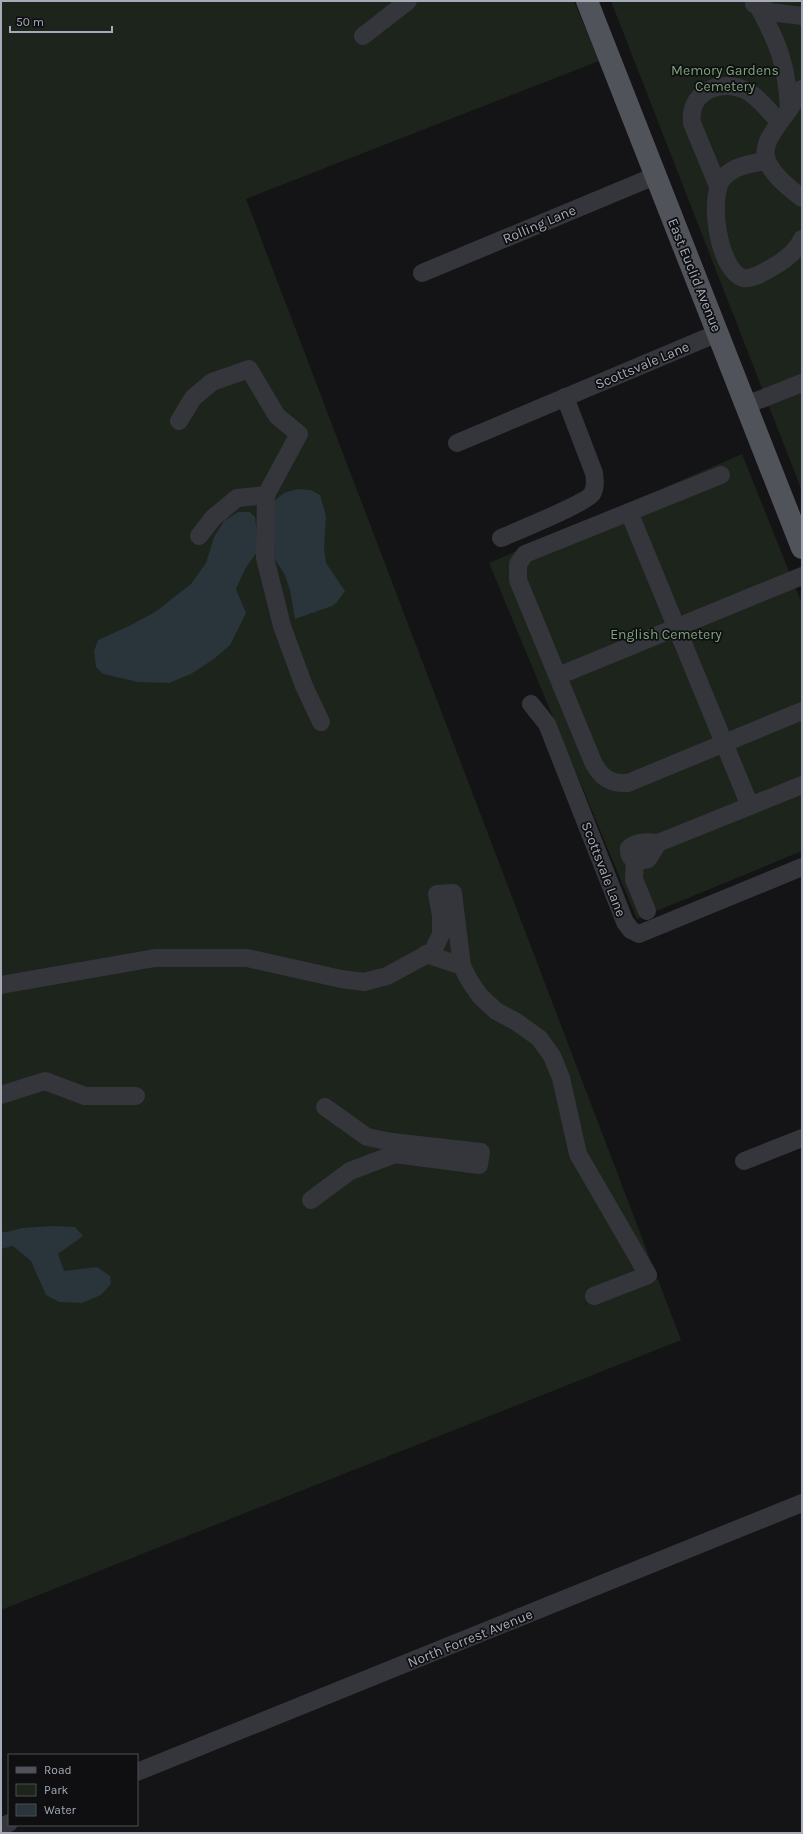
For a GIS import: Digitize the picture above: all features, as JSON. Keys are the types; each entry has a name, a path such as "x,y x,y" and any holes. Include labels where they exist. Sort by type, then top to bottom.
{"main road":[{"name":"East Euclid Avenue","path":"587,1 802,548"}],"street":[{"path":"363,36 408,1"},
{"path":"755,4 770,12 802,16"},
{"path":"755,4 777,42 782,58 784,116"},
{"path":"784,116 753,95 732,87 713,88 705,92 698,98 691,113 692,123 718,186 716,214 719,239 729,264 739,276 744,278 757,276 773,267 793,252 802,239"},
{"path":"802,89 768,140 766,150 766,160 772,170 802,198"},
{"path":"718,186 729,172 746,165 766,160"},
{"name":"Rolling Lane","path":"422,273 655,176"},
{"name":"Scottsvale Lane","path":"457,443 718,333"},
{"path":"178,421 193,398 212,382 249,369 277,416 299,434 266,495 265,558 282,626 304,686 321,722"},
{"path":"746,405 802,383"},
{"path":"501,538 579,503 592,494 595,483 594,473 565,397"},
{"path":"721,475 525,554 518,564 518,580 597,770 608,780 614,783 628,783 802,711"},
{"path":"199,536 213,518 237,498 266,495"},
{"path":"629,512 750,806"},
{"path":"558,676 802,576"},
{"name":"Scottsvale Lane","path":"532,704 547,724 625,922 631,930 639,934 802,866"},
{"path":"647,911 634,879 635,861 628,854 629,848 634,844 642,842 658,844 802,785"},
{"path":"1,985 155,958 247,958 341,979 364,982 387,976 433,951 441,934 441,916 437,894 453,892 462,966 477,991 496,1012 515,1021 539,1038 552,1056 562,1078 578,1154 648,1275 594,1296"},
{"path":"426,954 462,966"},
{"path":"1,1095 45,1080 86,1096 136,1096"},
{"path":"311,1200 350,1171 395,1154 479,1165 481,1152 399,1143 367,1137 325,1107"},
{"path":"744,1161 802,1138"},
{"name":"North Forrest Avenue","path":"138,1772 802,1504"}],"green space":[{"path":"1,1 574,1 599,61 246,199 681,1340 1,1610"},
{"name":"Memory Gardens Cemetery","path":"611,1 802,1 802,491"},
{"name":"English Cemetery","path":"742,454 802,604 802,851 637,919 489,563"}],"water":[{"path":"297,489 311,490 320,495 326,516 324,548 326,563 345,591 332,606 295,619 290,590 284,573 274,558 271,521 275,500 284,493"},
{"path":"238,512 250,512 255,517 259,549 245,569 236,589 246,613 230,645 214,659 191,674 169,683 138,682 103,674 96,667 94,651 98,640 155,612 191,584 206,563 214,537 224,521"},
{"path":"52,1226 75,1227 83,1236 58,1254 64,1271 97,1267 110,1276 111,1284 101,1295 82,1303 59,1302 46,1295 31,1261 13,1246 1,1249 1,1232 22,1228"}]}
